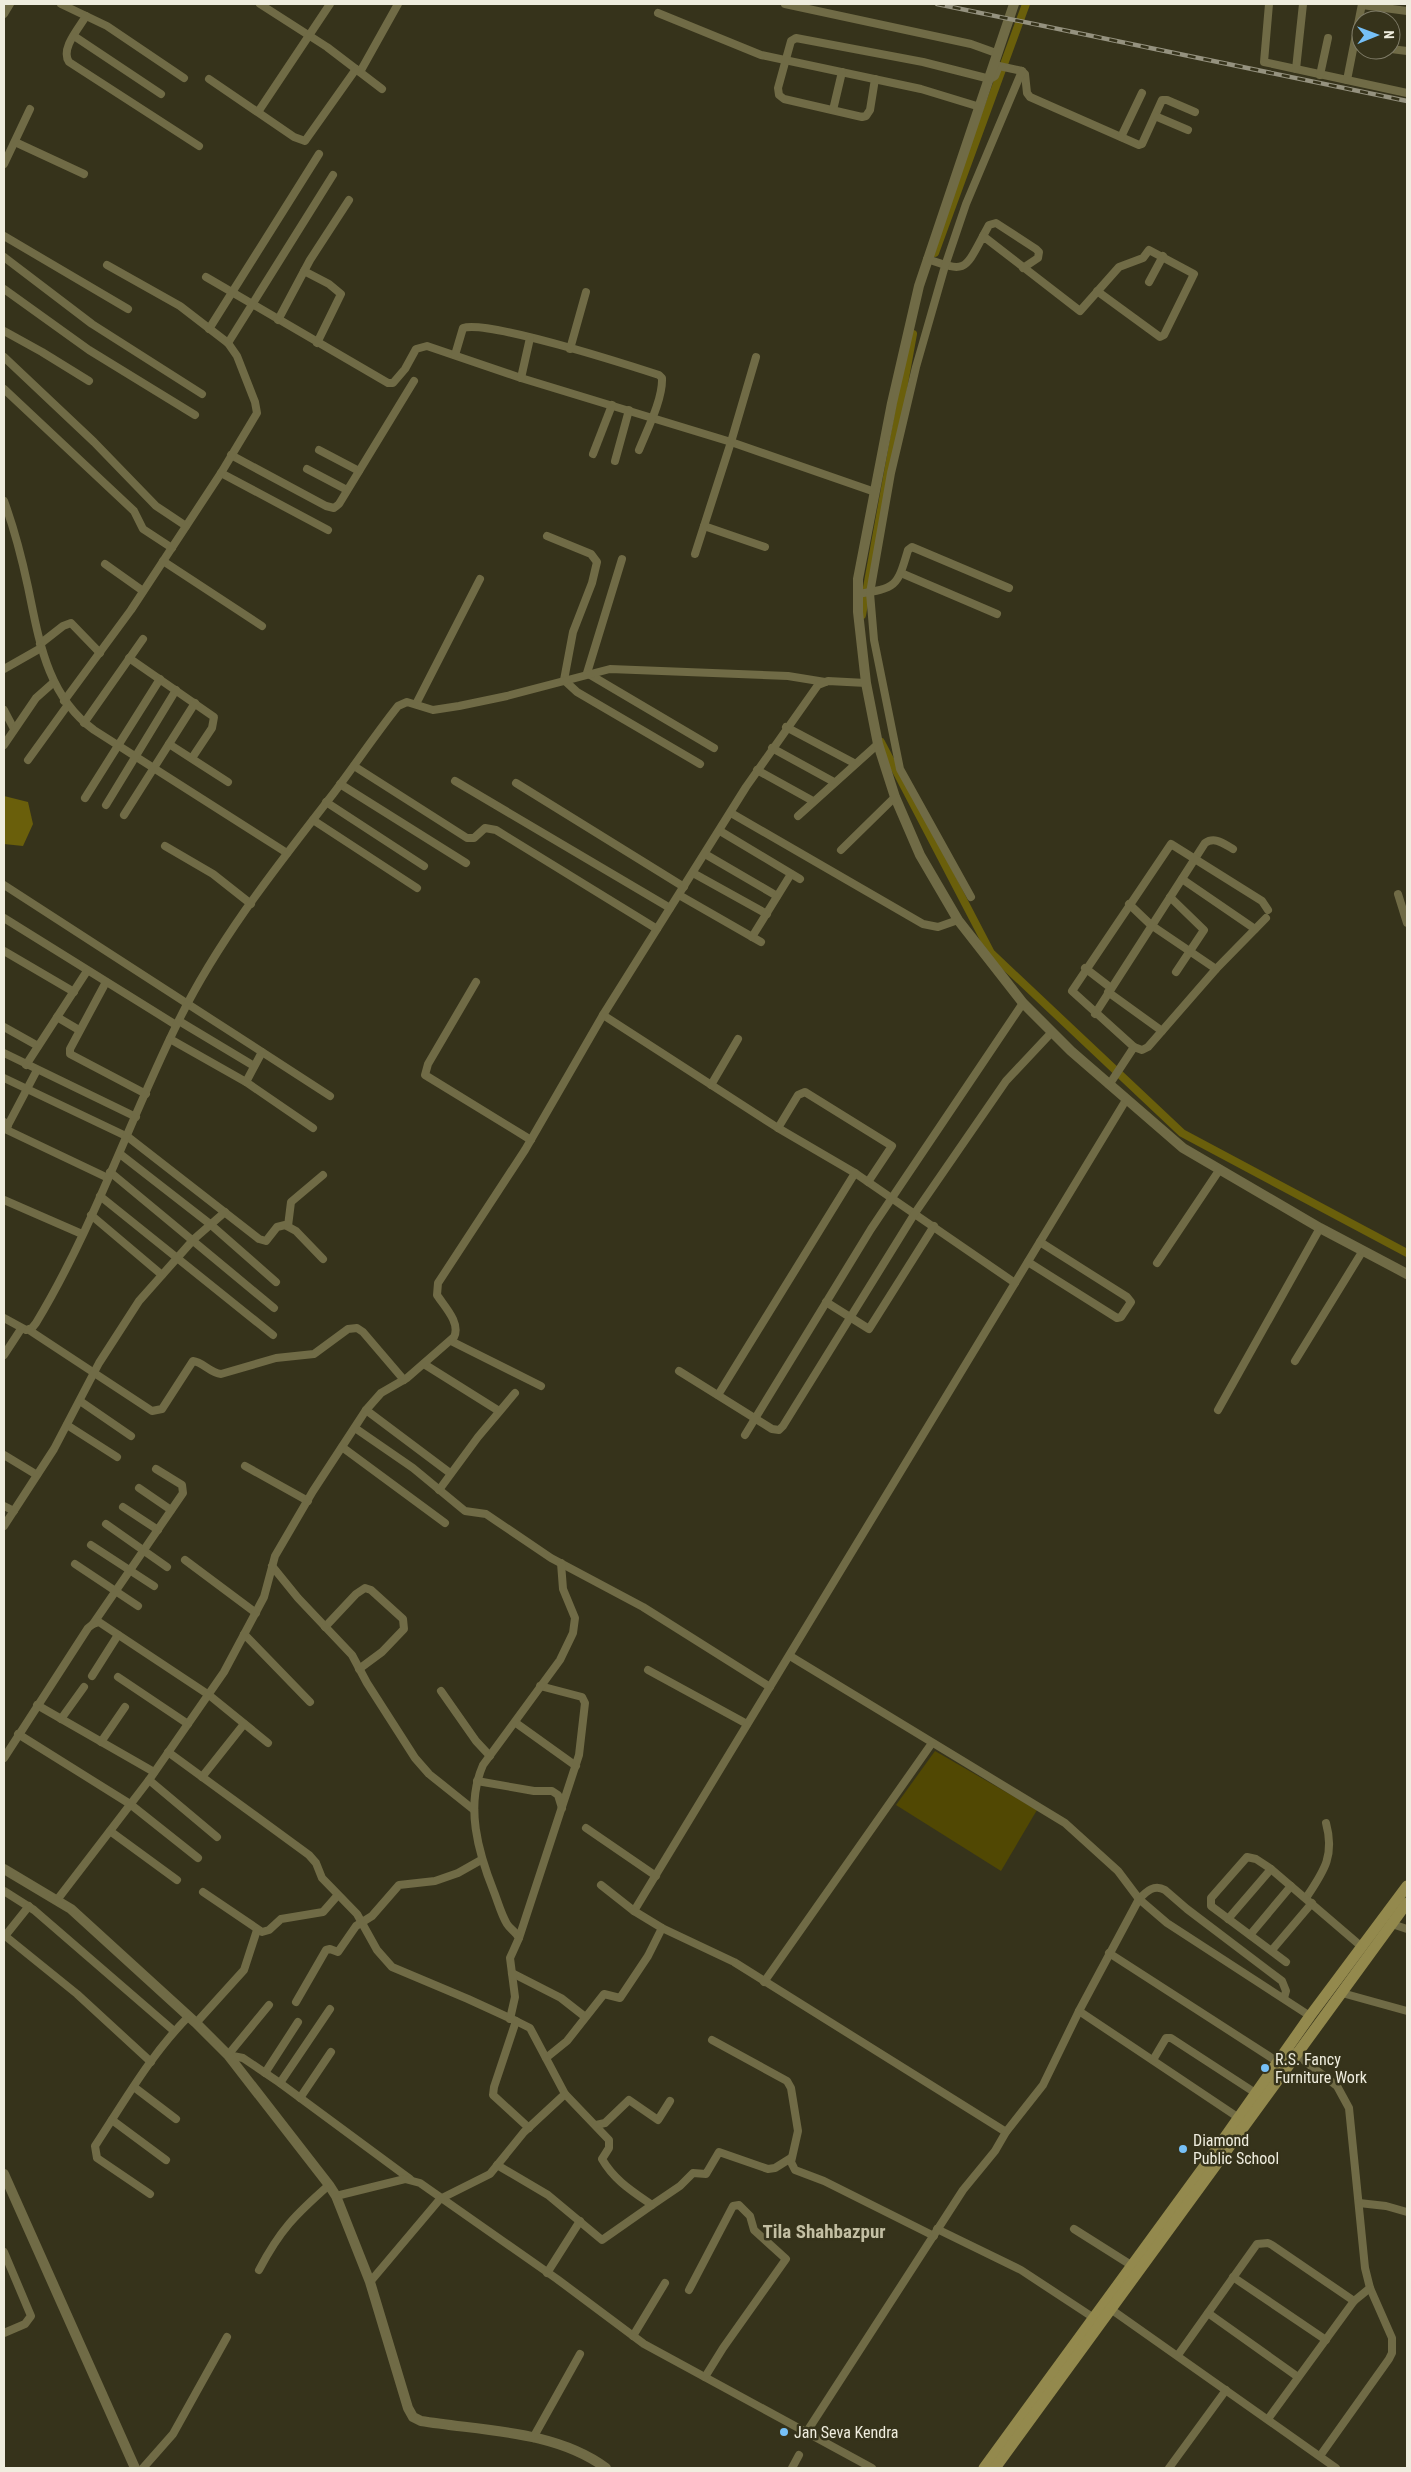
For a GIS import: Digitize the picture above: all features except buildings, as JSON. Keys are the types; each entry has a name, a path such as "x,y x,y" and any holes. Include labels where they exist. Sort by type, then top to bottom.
{"main road":[{"path":"995,2468 1098,2321 1132,2265 1257,2094 1278,2062 1292,2052 1310,2016 1407,1886"},
{"path":"984,2468 1098,2321 1112,2310 1292,2052 1342,1993 1407,1903"}],"street":[{"path":"4,14 10,4"},
{"path":"61,4 107,26 184,78"},
{"path":"260,4 358,70 382,89"},
{"path":"258,112 330,4"},
{"path":"209,78 294,137 305,141 358,70 398,4"},
{"path":"785,4 971,44 996,53"},
{"path":"1014,4 987,79 980,107 929,260 908,332 874,492 859,594 866,684 878,744 895,798 920,856 958,920 1023,1003 1109,1085 1183,1148 1362,1252 1407,1274"},
{"path":"1269,4 1264,62 1407,93"},
{"path":"1296,69 1304,4"},
{"path":"1362,4 1407,11"},
{"path":"658,13 734,46 785,61 875,79 980,107"},
{"path":"86,16 65,52 69,62 199,146"},
{"path":"74,36 161,94"},
{"path":"875,79 870,110 866,116 807,106 779,95 778,88 791,41 796,38 802,38 923,62 987,79 993,78 1001,66 1010,67 1025,74 1027,93 1030,97 1141,145 1163,99 1195,112"},
{"path":"1320,75 1328,38"},
{"path":"1347,80 1353,60"},
{"path":"971,897 900,769 874,640 870,593 891,473 942,265 1022,71"},
{"path":"833,110 842,72"},
{"path":"1121,137 1142,93"},
{"path":"4,164 30,109"},
{"path":"1155,116 1188,130"},
{"path":"15,142 84,174"},
{"path":"209,329 319,154"},
{"path":"228,343 333,175"},
{"path":"278,320 304,271 349,200"},
{"path":"929,260 958,268 964,265 970,260 989,225 996,223 1038,252 1038,258 1023,268"},
{"path":"4,236 128,309"},
{"path":"983,236 1077,311 1082,310 1097,291 1119,267 1143,258 1149,250 1194,274 1162,336 1156,335 1097,291"},
{"path":"1149,282 1163,256"},
{"path":"4,258 92,324 202,394"},
{"path":"28,760 172,548 221,473 256,412 255,402 237,356 228,343 180,306 107,265"},
{"path":"304,271 329,284 342,294 317,343"},
{"path":"206,277 317,343 391,384 401,375 419,346 427,346 521,378 731,442 874,492"},
{"path":"4,289 89,350 195,415"},
{"path":"570,349 586,292"},
{"path":"455,355 461,332 467,327 530,338 659,375 662,382 653,417 640,450"},
{"path":"4,331 89,381"},
{"path":"521,378 530,338"},
{"path":"4,357 94,442 156,506 186,526"},
{"path":"695,554 756,357"},
{"path":"231,455 330,508 339,504 414,381"},
{"path":"4,389 134,511 143,529 172,548"},
{"path":"593,454 612,405"},
{"path":"615,460 629,410"},
{"path":"319,450 359,471"},
{"path":"307,469 347,490"},
{"path":"221,473 328,530"},
{"path":"4,501 28,586 40,646 54,682 66,703 84,722 287,853"},
{"path":"704,526 765,547"},
{"path":"546,536 591,554 597,562 592,582 573,632 564,680"},
{"path":"859,594 870,593 895,584 901,573 908,550 912,547 1009,588"},
{"path":"587,673 622,559"},
{"path":"163,561 262,626"},
{"path":"105,564 143,591"},
{"path":"901,573 997,614"},
{"path":"416,704 480,579"},
{"path":"4,669 40,646 62,626 71,623 100,653"},
{"path":"84,722 143,639"},
{"path":"129,658 215,719 212,728 192,758"},
{"path":"4,1355 25,1329 41,1315 128,1138 170,1039 220,950 287,853 398,706 407,702 434,710 459,706 507,696 587,673 610,669 788,676 825,682 866,684"},
{"path":"587,673 714,748"},
{"path":"85,798 160,679"},
{"path":"564,680 577,692 700,764"},
{"path":"4,745 36,698 54,682"},
{"path":"57,1900 149,1780 209,1695 256,1613 268,1588 275,1556 366,1410 381,1393 404,1380 456,1334 456,1327 436,1295 436,1288 530,1140 603,1015 757,770 813,691 825,682"},
{"path":"106,805 176,690"},
{"path":"124,815 195,703"},
{"path":"4,710 14,730"},
{"path":"786,727 854,763"},
{"path":"169,744 228,782"},
{"path":"798,816 854,763 878,744"},
{"path":"772,748 834,782"},
{"path":"354,766 467,838 474,838 485,828 496,830 657,929"},
{"path":"757,770 813,801"},
{"path":"455,781 670,908"},
{"path":"516,783 684,887"},
{"path":"340,784 466,863"},
{"path":"841,850 895,798"},
{"path":"326,802 424,866"},
{"path":"731,813 923,924 938,928 958,920"},
{"path":"312,820 417,888"},
{"path":"720,831 800,879"},
{"path":"1095,1014 1206,843 1212,840 1233,849"},
{"path":"1171,844 1262,901 1267,914 1145,1049 1134,1047 1072,993 1085,968 1129,904 1171,844"},
{"path":"165,846 213,874 251,904"},
{"path":"705,854 777,896"},
{"path":"693,873 767,914"},
{"path":"752,937 792,874"},
{"path":"1182,879 1255,929"},
{"path":"4,885 330,1096"},
{"path":"1398,894 1407,923"},
{"path":"679,895 761,942"},
{"path":"1170,897 1204,930 1176,972"},
{"path":"1129,904 1152,925 1216,969"},
{"path":"4,918 87,971 254,1066"},
{"path":"4,951 74,992"},
{"path":"1085,968 1162,1031"},
{"path":"26,1065 87,971"},
{"path":"106,982 70,1048 71,1056 146,1094"},
{"path":"476,982 430,1059 425,1075 530,1140"},
{"path":"745,1434 892,1198 1023,1003"},
{"path":"603,1015 778,1128 915,1212 1015,1283"},
{"path":"57,1017 79,1030"},
{"path":"4,1027 38,1046"},
{"path":"680,1371 772,1430 779,1430 915,1212 1006,1081 1052,1032"},
{"path":"170,1039 246,1082 313,1128"},
{"path":"711,1085 738,1040"},
{"path":"1109,1085 1134,1047"},
{"path":"246,1082 262,1052"},
{"path":"4,1053 136,1117"},
{"path":"37,1070 5,1128 109,1175 194,1239 274,1308"},
{"path":"4,1078 25,1090 128,1138 263,1241 270,1238 277,1227 288,1226 323,1259"},
{"path":"778,1128 801,1093 808,1093 854,1120 892,1146 868,1182"},
{"path":"634,1911 1126,1100"},
{"path":"120,1154 210,1224 276,1282"},
{"path":"1157,1263 1220,1169"},
{"path":"718,1395 855,1174"},
{"path":"288,1226 291,1202 322,1175"},
{"path":"100,1196 273,1335"},
{"path":"4,1200 82,1234"},
{"path":"4,1526 67,1425 94,1373 139,1301 194,1239 225,1212"},
{"path":"91,1215 162,1275"},
{"path":"826,1302 869,1329 934,1226"},
{"path":"1218,1410 1320,1228"},
{"path":"1028,1262 1117,1318 1121,1317 1130,1304 1131,1302 1127,1296 1040,1242"},
{"path":"1295,1361 1362,1252"},
{"path":"4,1318 25,1329 149,1410 156,1412 162,1409 193,1361 198,1362 214,1373 221,1374 276,1358 314,1354 348,1329 353,1328 363,1332 404,1380"},
{"path":"451,1340 542,1386"},
{"path":"424,1364 499,1411"},
{"path":"438,1490 515,1393"},
{"path":"80,1401 131,1436"},
{"path":"366,1410 450,1473"},
{"path":"67,1425 118,1457"},
{"path":"355,1428 412,1468 469,1513 486,1514 561,1563 643,1607 770,1687"},
{"path":"342,1447 445,1523"},
{"path":"4,1455 37,1474"},
{"path":"245,1466 308,1501"},
{"path":"4,1758 37,1705 183,1493 183,1488 156,1469"},
{"path":"139,1488 171,1510"},
{"path":"4,1506 14,1512"},
{"path":"122,1507 158,1530"},
{"path":"106,1524 168,1567"},
{"path":"91,1545 154,1586"},
{"path":"185,1560 256,1613"},
{"path":"519,1938 504,1919 481,1860 474,1810 477,1781 483,1765 516,1723 563,1654 575,1624 574,1612 563,1588 561,1563"},
{"path":"75,1564 138,1606"},
{"path":"272,1566 284,1582 352,1655 415,1758 429,1774 474,1810"},
{"path":"325,1627 356,1594 365,1588 371,1590 403,1619 405,1625 399,1634 359,1669"},
{"path":"93,1624 104,1624 209,1695 268,1743"},
{"path":"92,1676 118,1634"},
{"path":"244,1634 310,1702"},
{"path":"790,1656 1065,1823 1118,1871 1139,1899 1167,1923 1310,2016"},
{"path":"648,1670 747,1724"},
{"path":"118,1677 188,1724"},
{"path":"529,2128 496,2099 493,2091 513,2020 515,2001 510,1954 519,1942 576,1766 581,1739 584,1699 540,1686"},
{"path":"61,1719 84,1688"},
{"path":"441,1691 476,1741 490,1756"},
{"path":"37,1705 154,1772"},
{"path":"101,1742 125,1707"},
{"path":"516,1723 576,1766"},
{"path":"202,1777 244,1724"},
{"path":"18,1734 130,1804 198,1858"},
{"path":"764,1982 932,1743"},
{"path":"168,1752 310,1855 316,1863 322,1878 357,1914 377,1950 392,1967 530,2028 565,2094 609,2140 609,2148 602,2159 608,2170 619,2182 652,2205"},
{"path":"149,1780 217,1836"},
{"path":"477,1781 534,1791 552,1792 558,1795 562,1808"},
{"path":"1272,1950 1309,1901 1326,1865 1331,1850 1326,1823"},
{"path":"586,1828 656,1876"},
{"path":"110,1831 176,1880"},
{"path":"1286,1962 1211,1906 1211,1898 1247,1857 1256,1859 1271,1869 1362,1947"},
{"path":"296,2002 326,1950 330,1949 338,1952 349,1935 361,1922 372,1916 400,1885 435,1881 458,1873 481,1860"},
{"path":"4,1869 71,1909 192,2019 228,2055 329,2185 336,2196 370,2282 408,2408 413,2417 422,2421 494,2430 533,2438 581,2453 606,2468"},
{"path":"1228,1919 1271,1869"},
{"path":"600,1885 634,1911 662,1928 734,1962 1006,2132"},
{"path":"1250,1935 1291,1886"},
{"path":"806,2433 963,2190 995,2151 1006,2132 1043,2085 1109,1952 1139,1899 1151,1888 1161,1887 1187,1909 1282,1980 1286,1991 1284,1998"},
{"path":"4,1891 28,1906 174,2031"},
{"path":"203,1892 257,1930 265,1932 278,1921 288,1917 319,1914 338,1896"},
{"path":"28,1906 4,1936 77,1994 151,2062"},
{"path":"1392,1924 1407,1928"},
{"path":"546,2058 567,2041 584,2016 604,1994 620,1998 648,1956 662,1928"},
{"path":"150,2194 94,2155 95,2146 174,2031 192,2019 244,1970 257,1930"},
{"path":"1109,1952 1278,2062"},
{"path":"512,1973 561,1998 584,2016"},
{"path":"1342,1993 1407,2011"},
{"path":"228,2055 270,2005"},
{"path":"280,2083 330,2008"},
{"path":"1079,2011 1239,2118"},
{"path":"265,2073 298,2022"},
{"path":"1153,2060 1166,2038 1171,2038 1257,2094"},
{"path":"712,2040 788,2081 791,2088 798,2132 792,2158 792,2167 795,2170 824,2180 1021,2270 1098,2321"},
{"path":"300,2098 332,2052"},
{"path":"1292,2052 1337,2086 1345,2096 1349,2108 1370,2288 1392,2338 1392,2353 1320,2456"},
{"path":"228,2055 243,2058 280,2083 410,2179 420,2183 440,2199 547,2272 633,2336 872,2468"},
{"path":"134,2087 176,2119"},
{"path":"370,2282 440,2199 484,2178 498,2165 529,2128 565,2094"},
{"path":"596,2125 605,2122 629,2100 658,2120 670,2101"},
{"path":"112,2120 166,2160"},
{"path":"498,2165 548,2195 602,2240 680,2186 693,2172 706,2174 719,2152 768,2169 775,2168 792,2158"},
{"path":"4,2174 135,2468"},
{"path":"336,2196 410,2179"},
{"path":"259,2270 283,2229 298,2212 329,2185"},
{"path":"1360,2203 1386,2206 1407,2212"},
{"path":"689,2290 733,2206 739,2205 750,2216 754,2230 786,2260 723,2348 705,2377"},
{"path":"547,2272 580,2221"},
{"path":"1074,2229 1132,2265"},
{"path":"1178,2355 1258,2244 1268,2243 1354,2301"},
{"path":"4,2252 31,2316 25,2324 4,2333"},
{"path":"1233,2277 1326,2340"},
{"path":"633,2336 664,2283"},
{"path":"1268,2419 1354,2301 1370,2288"},
{"path":"1112,2310 1336,2468"},
{"path":"1208,2313 1298,2376"},
{"path":"143,2468 173,2434 227,2337"},
{"path":"533,2438 580,2354"},
{"path":"1170,2468 1226,2390"},
{"path":"792,2468 799,2455"}],"shaded area":[{"path":"4,796 28,802 33,824 23,846 4,844"},
{"path":"935,1751 1037,1810 1001,1871 896,1805"}],"waterway":[{"path":"935,253 1026,4"},
{"path":"862,615 913,334"},
{"path":"881,742 991,953 1182,1133 1407,1253"}],"railway":[{"path":"937,4 1407,101"}],"place":[{"name":"R.S. Fancy Furniture Work","path":"1265,2068"},
{"name":"Diamond Public School","path":"1183,2149"},
{"name":"Jan Seva Kendra","path":"784,2432"}],"district":[{"name":"Tila Shahbazpur","path":"824,2231"}]}
